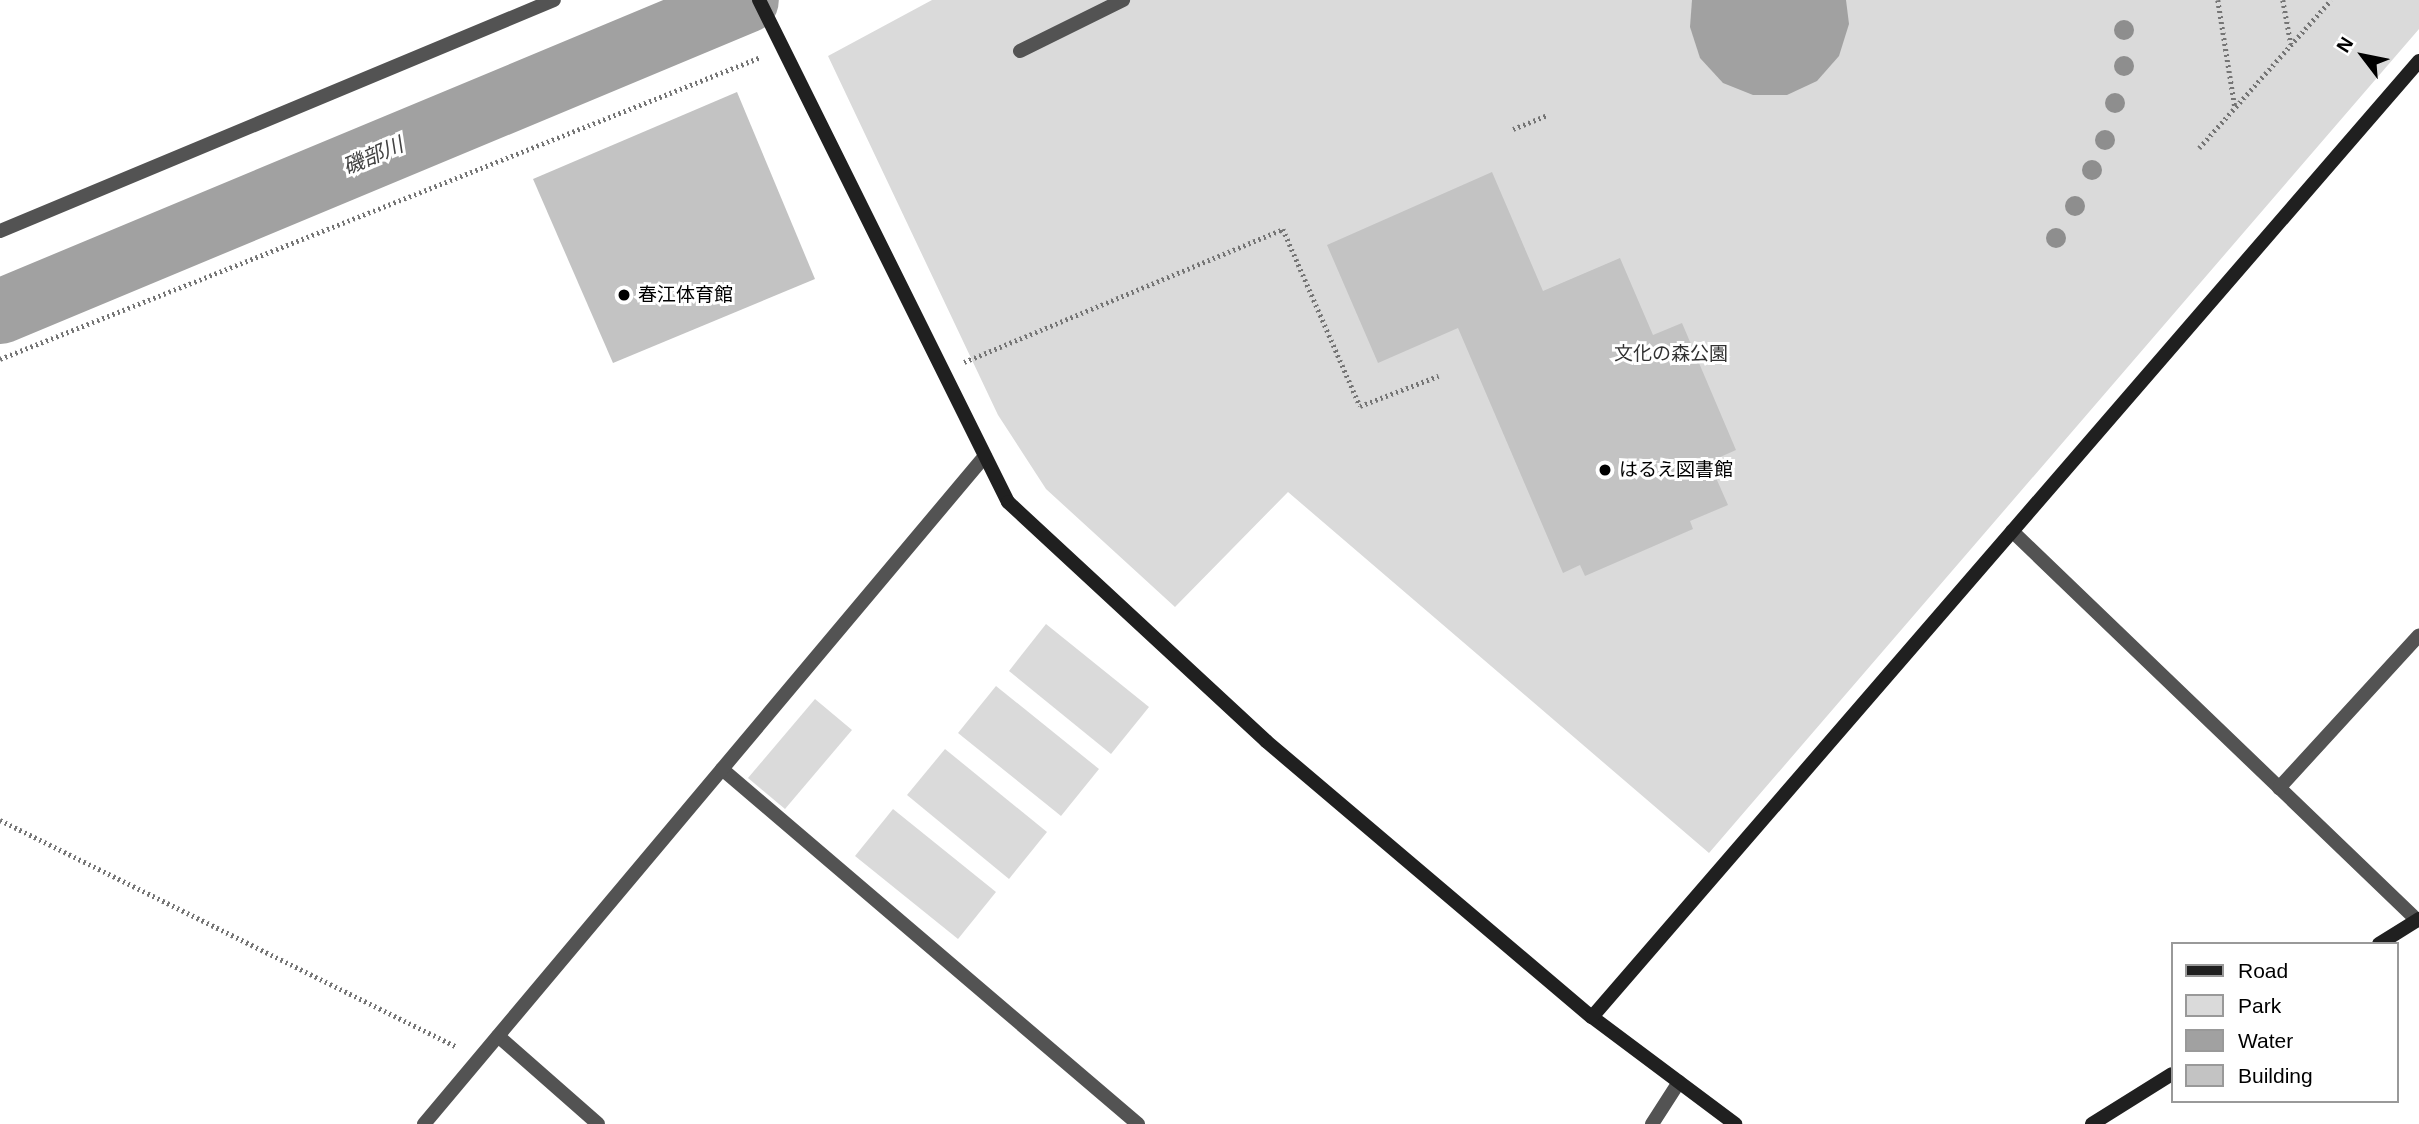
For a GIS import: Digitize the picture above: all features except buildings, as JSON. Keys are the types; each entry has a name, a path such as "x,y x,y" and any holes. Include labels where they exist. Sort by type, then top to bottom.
{"street":[{"path":"0,231 555,0"},
{"path":"759,0 1008,502 1055,552 1592,1017 1735,1124"},
{"path":"1020,51 1123,0"},
{"path":"1592,1017 2419,61"},
{"path":"424,1124 985,456"},
{"path":"2012,531 2418,919 2382,942"},
{"path":"2279,788 2419,635"},
{"path":"722,769 1138,1124"},
{"path":"498,1036 598,1124"},
{"path":"2092,1124 2170,1075"},
{"path":"1652,1124 1679,1082"}],"path":[{"path":"2218,0 2235,108"},
{"path":"2283,0 2291,45"},
{"path":"2199,148 2331,0"},
{"path":"0,359 765,56"},
{"path":"1513,129 1547,115"},
{"path":"943,370 1283,229 1360,406 1437,376"},
{"path":"0,820 480,1058"}],"green space":[{"name":"文化の森公園","path":"932,0 2419,0 2419,29 1709,853 1288,492 1175,607 1046,489 998,415 828,56"},
{"path":"1046,624 1149,707 1111,754 1009,671"},
{"path":"996,686 1099,769 1061,816 958,733"},
{"path":"815,699 852,730 785,809 748,778"},
{"path":"945,749 1047,832 1009,879 907,795"},
{"path":"893,809 996,892 958,939 855,856"}],"water":[{"path":"1692,0 1846,0 1849,24 1839,56 1817,81 1787,95 1753,95 1723,83 1700,58 1690,27"}],"waterway":[{"name":"磯部川","path":"0,311 746,0"}],"place":[{"name":"春江体育館","path":"624,295"},
{"name":"はるえ図書館","path":"1605,470"}]}
